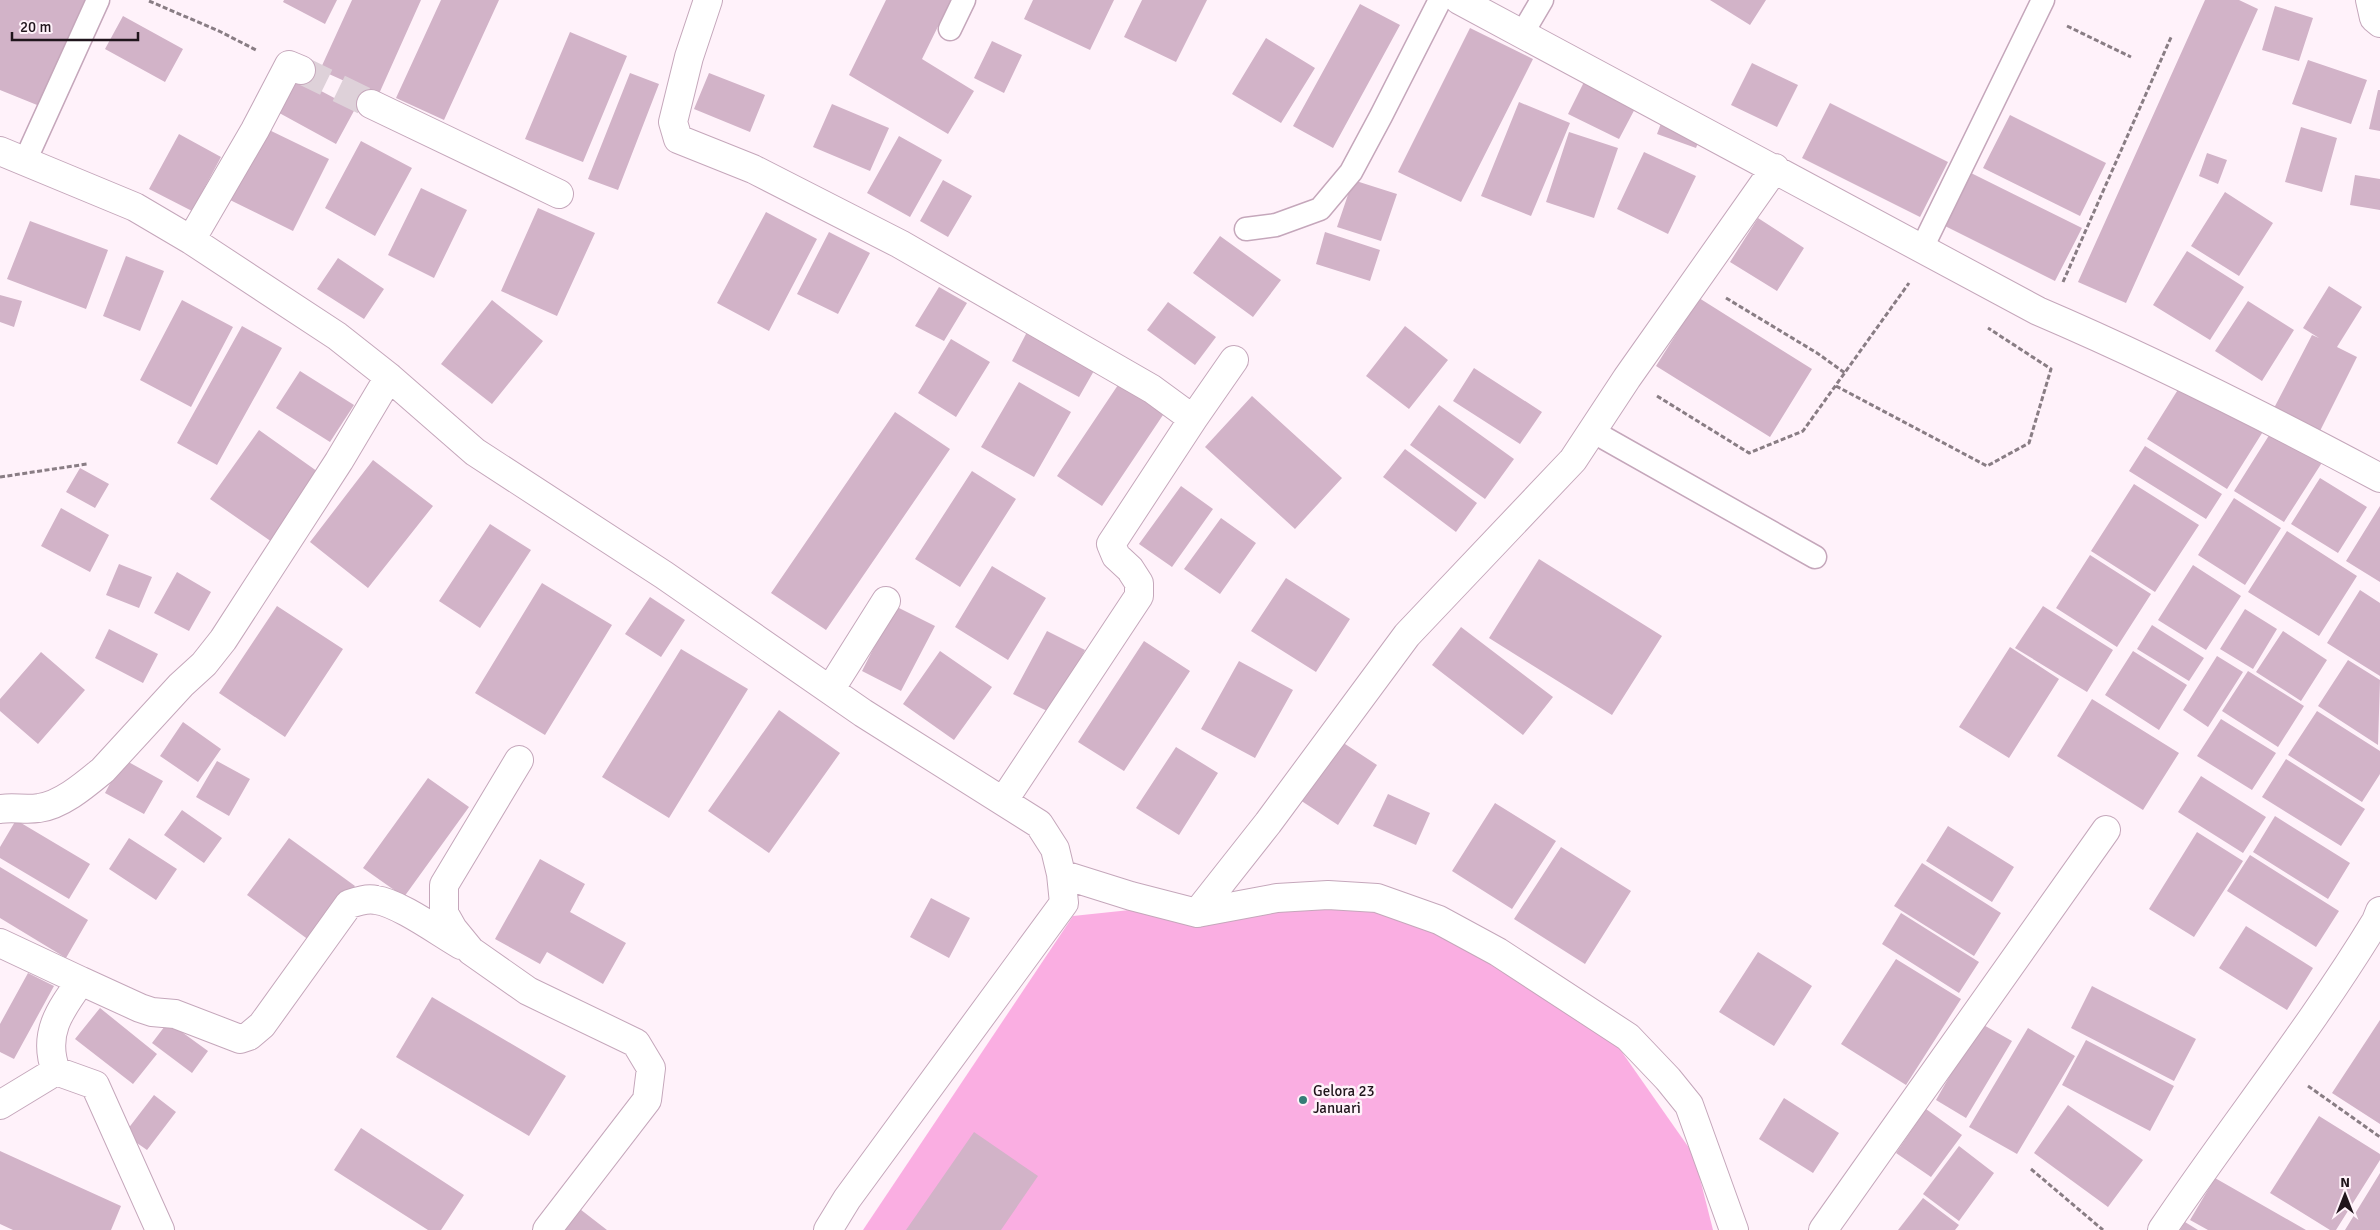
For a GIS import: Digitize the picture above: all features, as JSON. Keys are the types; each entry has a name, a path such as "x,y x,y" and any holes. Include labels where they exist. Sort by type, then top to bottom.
{"street":[{"path":"708,0 690,56 673,122 678,138 753,169 900,244 1152,390 1192,419"},
{"path":"1459,0 2048,315 2136,355 2290,430 2380,478"},
{"path":"2370,0 2374,18 2380,23"},
{"path":"191,240 255,130 295,68"},
{"path":"371,104 559,194"},
{"path":"0,151 135,207 191,240 337,336 389,377 475,452 664,575 830,690 1039,824 1055,849 1061,874 1064,903 847,1199 828,1230"},
{"path":"1197,914 1268,823 1407,636 1573,460 1627,378 1775,168"},
{"path":"1004,800 1139,596 1139,583 1130,570 1116,556 1111,544 1192,419 1234,360"},
{"path":"0,809 42,808 56,803 91,779 103,770 181,685 204,664 241,614 339,461 389,377"},
{"path":"830,690 886,601"},
{"path":"471,951 453,930 444,913 444,885 520,760"},
{"path":"1823,1230 2106,830"},
{"path":"1061,874 1197,914 1277,898 1328,895 1377,898 1440,920 1498,952 1628,1037 1668,1079 1689,1105 1734,1230"},
{"path":"0,943 140,1008 152,1012 175,1014 240,1039 249,1036 262,1025 349,904 358,900 375,900 390,904 471,951 528,991 636,1044 651,1068 648,1100 547,1230"},
{"path":"2162,1230 2213,1155 2339,982 2376,921 2380,911"},
{"path":"81,981 62,1007 52,1031 49,1045 50,1056 56,1070 96,1085 160,1230"},
{"path":"0,1104 56,1070"}],"lane":[{"path":"26,162 98,0"},
{"path":"950,29 964,0"},
{"path":"1246,229 1276,225 1320,209 1351,172 1440,0"},
{"path":"1522,34 1542,0"},
{"path":"1922,248 2040,6"},
{"path":"1592,431 1815,557"}],"path":[{"path":"149,1 219,31 295,68"},
{"path":"2040,6 2132,57"},
{"path":"2048,315 2172,35"},
{"path":"1627,378 1749,453 1803,431 1912,279 1922,248"},
{"path":"1696,279 1817,353 1845,374"},
{"path":"1836,386 1987,466 2029,443 2051,369 1986,326"},
{"path":"0,477 87,464"},
{"path":"2279,1066 2380,1137"},
{"path":"2031,1169 2103,1230"}],"shaded area":[{"name":"Gelora 23 Januari","path":"1339,888 1461,934 1617,1045 1694,1155 1713,1230 863,1230 1073,916"}],"building":[{"path":"0,0 87,0 42,107 0,90"},
{"path":"284,0 337,0 325,24 283,2"},
{"path":"352,0 421,0 378,96 320,70"},
{"path":"441,0 499,0 444,120 396,98"},
{"path":"886,0 951,0 922,59 974,91 948,134 849,75"},
{"path":"1033,0 1114,0 1090,50 1024,19"},
{"path":"1142,0 1207,0 1176,62 1124,37"},
{"path":"1710,0 1766,0 1750,25"},
{"path":"2205,0 2239,0 2258,9 2126,303 2078,282"},
{"path":"1360,4 1400,25 1333,148 1293,126"},
{"path":"2275,6 2313,18 2299,61 2262,50"},
{"path":"123,16 183,49 165,82 105,49"},
{"path":"1470,28 1533,59 1461,202 1398,172"},
{"path":"570,32 627,56 583,162 525,139"},
{"path":"1266,38 1315,68 1281,123 1232,94"},
{"path":"992,41 1022,55 1004,93 974,78"},
{"path":"2308,60 2367,80 2351,124 2292,104"},
{"path":"1752,63 1798,85 1777,127 1731,105"},
{"path":"630,73 659,84 618,190 588,179"},
{"path":"709,73 765,95 750,132 694,109"},
{"path":"291,75 355,109 336,144 272,109"},
{"path":"1586,78 1638,103 1619,139 1568,114"},
{"path":"2378,90 2380,90 2380,131 2369,129"},
{"path":"1519,102 1570,123 1531,216 1481,196"},
{"path":"1830,103 1948,162 1920,217 1802,158"},
{"path":"832,104 889,128 870,171 813,147"},
{"path":"2010,115 2106,163 2080,216 1983,168"},
{"path":"1663,118 1702,132 1696,148 1657,134"},
{"path":"263,127 329,159 293,231 228,199"},
{"path":"2301,127 2337,138 2322,192 2285,182"},
{"path":"1569,132 1618,148 1594,218 1546,202"},
{"path":"179,134 221,157 192,211 149,189"},
{"path":"899,136 942,160 910,217 867,193"},
{"path":"361,141 412,168 375,236 325,208"},
{"path":"1644,152 1696,176 1668,234 1617,209"},
{"path":"2207,153 2227,160 2218,184 2199,176"},
{"path":"1971,173 2082,228 2055,281 1945,226"},
{"path":"2355,175 2380,179 2380,210 2350,205"},
{"path":"943,180 972,196 948,237 920,221"},
{"path":"1353,180 1397,194 1381,241 1337,227"},
{"path":"421,188 467,210 434,278 388,255"},
{"path":"2225,192 2273,223 2239,276 2191,246"},
{"path":"538,208 595,233 557,316 501,291"},
{"path":"766,212 817,239 769,331 717,303"},
{"path":"1758,218 1804,248 1777,291 1730,262"},
{"path":"30,221 108,250 86,309 7,279"},
{"path":"829,232 870,253 838,314 797,294"},
{"path":"1325,232 1380,250 1370,281 1316,264"},
{"path":"1220,236 1281,280 1253,317 1193,273"},
{"path":"2187,251 2244,287 2210,340 2153,305"},
{"path":"126,256 164,271 140,331 103,316"},
{"path":"338,258 384,289 364,319 317,289"},
{"path":"2329,286 2362,307 2337,347 2357,357 2319,433 2273,410 2312,335 2319,338 2303,328"},
{"path":"939,287 967,303 944,341 915,326"},
{"path":"0,295 22,301 14,327 0,322"},
{"path":"1699,298 1812,369 1770,437 1656,366"},
{"path":"182,300 233,327 191,407 140,380"},
{"path":"492,300 543,341 492,404 441,364"},
{"path":"2248,301 2294,330 2262,381 2215,351"},
{"path":"1168,302 1216,337 1195,365 1147,330"},
{"path":"242,326 282,348 217,465 177,443"},
{"path":"1405,326 1448,360 1409,409 1366,376"},
{"path":"1027,332 1095,369 1079,397 1012,361"},
{"path":"951,339 990,362 956,417 918,393"},
{"path":"1474,368 1542,412 1520,444 1453,401"},
{"path":"300,371 354,405 330,442 276,408"},
{"path":"2184,380 2264,430 2227,489 2147,439"},
{"path":"1019,382 1071,412 1034,477 981,447"},
{"path":"1120,382 1165,412 1102,506 1057,476"},
{"path":"1252,396 1342,478 1295,529 1205,447"},
{"path":"1439,405 1514,459 1485,499 1410,445"},
{"path":"895,412 950,449 826,630 771,593"},
{"path":"2273,429 2323,461 2284,522 2234,491"},
{"path":"259,430 321,474 272,542 210,499"},
{"path":"2145,446 2222,494 2206,519 2129,471"},
{"path":"1405,449 1477,503 1456,532 1383,477"},
{"path":"373,460 433,506 368,588 310,542"},
{"path":"80,468 109,484 95,508 66,492"},
{"path":"972,471 1016,499 960,587 915,559"},
{"path":"2320,478 2367,507 2338,553 2291,524"},
{"path":"2134,484 2199,525 2155,592 2091,551"},
{"path":"1181,486 1213,509 1172,567 1139,544"},
{"path":"2234,498 2281,528 2245,585 2198,555"},
{"path":"2380,506 2380,582 2346,561"},
{"path":"61,508 109,535 90,572 41,546"},
{"path":"1221,518 1256,543 1220,594 1184,569"},
{"path":"490,524 531,550 480,628 439,601"},
{"path":"2287,531 2357,576 2319,636 2248,592"},
{"path":"2090,555 2151,594 2117,647 2056,608"},
{"path":"1539,559 1662,636 1612,715 1489,638"},
{"path":"119,564 152,577 139,608 106,595"},
{"path":"2193,565 2241,596 2206,650 2158,620"},
{"path":"992,566 1046,598 1008,660 955,627"},
{"path":"177,572 211,592 189,631 154,613"},
{"path":"1286,578 1350,619 1316,672 1251,631"},
{"path":"542,583 612,625 545,735 475,693"},
{"path":"2360,590 2380,603 2380,676 2327,643"},
{"path":"650,597 685,620 661,657 625,634"},
{"path":"277,606 343,649 285,737 219,693"},
{"path":"895,606 935,626 901,691 862,671"},
{"path":"2043,606 2113,650 2087,692 2015,648"},
{"path":"2245,609 2277,629 2253,669 2220,649"},
{"path":"2152,625 2204,658 2189,681 2137,649"},
{"path":"1461,627 1553,697 1523,735 1432,665"},
{"path":"109,629 158,654 143,683 95,658"},
{"path":"1047,631 1085,650 1051,713 1013,694"},
{"path":"2283,631 2327,660 2301,701 2256,672"},
{"path":"1144,641 1190,671 1124,771 1078,742"},
{"path":"2010,647 2059,679 2009,758 1959,727"},
{"path":"681,649 748,689 669,818 602,777"},
{"path":"940,651 992,687 954,740 903,704"},
{"path":"2133,651 2187,685 2159,730 2105,695"},
{"path":"41,652 85,690 38,744 0,711 0,699"},
{"path":"2217,656 2243,672 2208,727 2183,710"},
{"path":"2348,660 2380,680 2378,745 2318,706"},
{"path":"1239,661 1293,690 1255,758 1201,729"},
{"path":"2248,671 2304,706 2278,747 2222,711"},
{"path":"2092,699 2179,753 2143,810 2057,756"},
{"path":"779,710 840,753 769,853 708,811"},
{"path":"2317,711 2380,751 2380,774 2362,802 2288,755"},
{"path":"2221,719 2276,753 2252,790 2197,756"},
{"path":"183,722 221,749 198,782 160,756"},
{"path":"1339,740 1377,765 1338,825 1300,800"},
{"path":"1176,747 1218,773 1179,835 1136,808"},
{"path":"123,759 163,781 144,814 105,793"},
{"path":"2286,759 2365,809 2341,846 2262,797"},
{"path":"217,761 250,779 229,816 196,797"},
{"path":"2201,776 2266,817 2243,853 2178,812"},
{"path":"428,778 469,807 404,897 363,868"},
{"path":"1388,794 1430,813 1416,845 1373,826"},
{"path":"1495,803 1556,841 1512,909 1452,871"},
{"path":"182,810 222,838 204,863 164,835"},
{"path":"2275,816 2350,863 2328,899 2253,852"},
{"path":"16,820 90,864 69,899 0,858 0,847"},
{"path":"1948,826 2014,867 1992,902 1926,861"},
{"path":"2197,832 2243,861 2194,937 2149,909"},
{"path":"129,838 177,869 156,900 109,869"},
{"path":"289,838 355,886 313,943 247,895"},
{"path":"1561,847 1631,891 1585,964 1514,919"},
{"path":"2250,855 2339,911 2316,947 2227,891"},
{"path":"540,859 585,884 570,912 626,943 603,984 547,952 540,964 495,939"},
{"path":"1922,863 2001,913 1974,956 1894,906"},
{"path":"0,867 88,920 66,958 0,918"},
{"path":"931,898 970,918 949,958 910,937"},
{"path":"1901,913 1979,962 1959,993 1882,944"},
{"path":"2246,926 2313,968 2287,1010 2219,968"},
{"path":"1758,952 1812,986 1774,1046 1719,1012"},
{"path":"1896,959 1961,999 1906,1085 1841,1044"},
{"path":"28,973 54,986 14,1059 0,1052 0,1024"},
{"path":"2092,986 2196,1039 2174,1081 2071,1028"},
{"path":"432,997 566,1076 529,1136 396,1057"},
{"path":"100,1008 157,1054 133,1084 75,1039"},
{"path":"2380,1020 2380,1124 2332,1093"},
{"path":"168,1022 208,1051 192,1073 152,1043"},
{"path":"1980,1023 2012,1041 1966,1118 1936,1100"},
{"path":"2028,1028 2075,1056 2017,1154 1969,1127"},
{"path":"2086,1040 2174,1086 2150,1131 2062,1085"},
{"path":"154,1095 176,1112 147,1150 124,1134"},
{"path":"1784,1098 1839,1133 1813,1173 1759,1139"},
{"path":"2068,1105 2143,1160 2108,1207 2034,1153"},
{"path":"1926,1109 1962,1135 1931,1177 1896,1153"},
{"path":"2319,1116 2380,1154 2380,1160 2336,1230 2330,1230 2270,1193"},
{"path":"361,1128 464,1195 441,1230 428,1230 334,1170"},
{"path":"974,1132 1038,1176 1001,1230 906,1230"},
{"path":"1959,1146 1994,1173 1959,1221 1923,1194"},
{"path":"0,1151 121,1206 111,1230 13,1230 0,1224"},
{"path":"2380,1173 2380,1230 2345,1230"},
{"path":"2215,1178 2306,1230 2208,1230 2190,1220"},
{"path":"1923,1198 1959,1225 1955,1230 1898,1230"},
{"path":"576,1206 607,1230 557,1230"},
{"path":"2185,1222 2198,1230 2180,1230"}],"tunnel":[{"path":"301,70 371,104"}],"place":[{"name":"Gelora 23 Januari","path":"1303,1100"}]}
